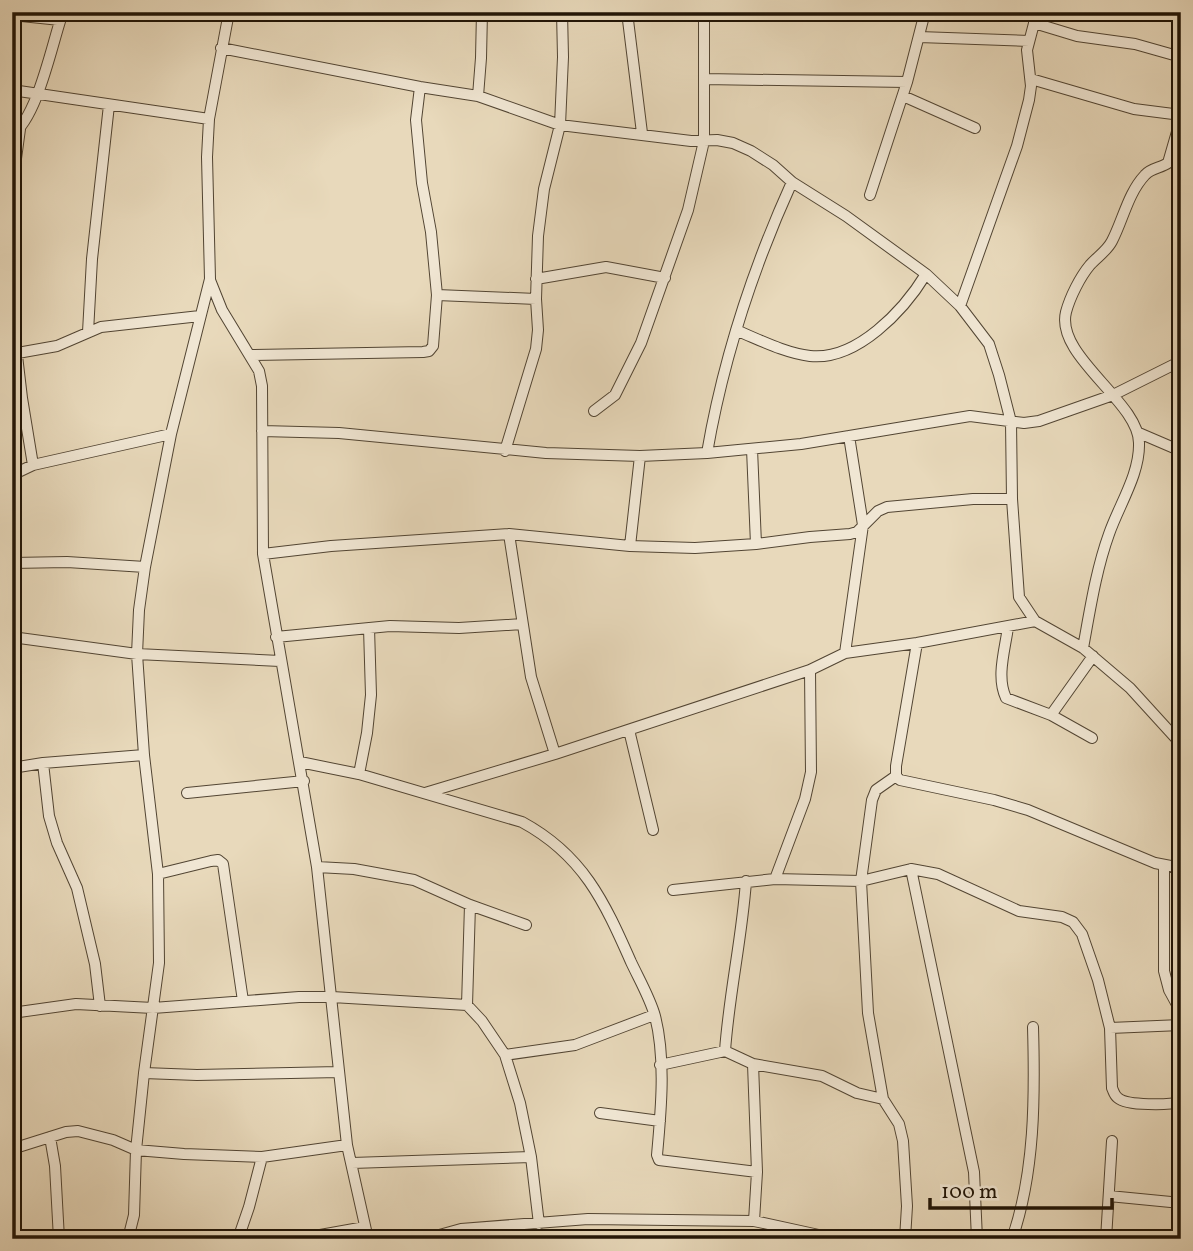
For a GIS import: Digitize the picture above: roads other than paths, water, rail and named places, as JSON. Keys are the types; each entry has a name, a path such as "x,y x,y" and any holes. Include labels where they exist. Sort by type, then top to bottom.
{"street":[{"path":"132,1236 136,1150 159,963 158,874 144,755 137,654 145,567 171,434 209,279 209,119 229,12"},
{"path":"478,96 482,12"},
{"path":"505,451 536,349 536,279 544,189 561,125 564,57 562,12"},
{"path":"627,12 642,133"},
{"path":"594,411 615,395 641,343 688,210 704,141 704,12"},
{"path":"870,195 907,82 925,12"},
{"path":"12,15 61,16 38,94 16,132 12,215"},
{"path":"960,306 1017,146 1029,100 1031,79 1027,63 1035,17 1077,36 1135,44 1181,57"},
{"path":"919,37 1029,41"},
{"path":"221,48 478,96 561,125 733,143 751,151 792,182 846,216 926,274 960,306 989,344 1011,422 1012,499 1019,597 1035,621 1083,648 1130,688 1181,744"},
{"path":"704,79 907,82"},
{"path":"1031,79 1134,109 1181,117 1168,163 1144,176 1121,216 1112,241 1090,266 1065,314 1065,328 1073,346 1139,433 1181,451"},
{"path":"251,355 429,351 433,346 437,295 416,120 421,87"},
{"path":"12,90 209,119"},
{"path":"902,96 975,128"},
{"path":"88,332 92,258 109,105"},
{"path":"707,453 716,402 755,270 792,182"},
{"path":"536,279 606,267 665,278"},
{"path":"738,331 798,354 814,356 837,352 870,336 890,321 926,274"},
{"path":"209,279 222,310 259,371 262,386 263,554 317,867 346,1145 368,1239"},
{"path":"437,295 536,299"},
{"path":"12,313 14,354 33,466"},
{"path":"14,354 57,346 101,327 200,316"},
{"path":"262,431 339,433 505,451 639,456 707,453 801,444 970,416 1011,422 1039,421 1113,396 1181,361"},
{"path":"1083,648 1099,568 1108,535 1132,477 1139,448 1139,433"},
{"path":"12,475 33,466 171,434"},
{"path":"845,653 863,525 849,436"},
{"path":"752,449 756,544"},
{"path":"630,546 639,456"},
{"path":"263,554 331,546 509,534 630,546 695,548 756,544 850,534 857,532 887,507 973,499 1012,499"},
{"path":"509,534 531,677 555,754"},
{"path":"12,563 67,562 145,567"},
{"path":"423,793 555,754 810,670 845,653 1035,621"},
{"path":"276,637 369,628 458,628 522,624"},
{"path":"1008,627 1002,676 1002,689 1006,698 1051,715 1092,737"},
{"path":"359,775 371,695 369,628"},
{"path":"12,637 137,654 280,661"},
{"path":"905,1239 907,1206 902,1141 899,1124 883,1099 868,1013 861,881 872,800 876,790 896,776 917,643"},
{"path":"1051,715 1093,656"},
{"path":"775,879 805,799 811,772 810,670"},
{"path":"629,730 653,830"},
{"path":"12,768 144,755"},
{"path":"300,762 359,775 522,822 560,847 581,867 607,908 654,1015 660,1065 659,1160 757,1172"},
{"path":"43,763 49,816 57,843 77,888 95,964 100,1006"},
{"path":"896,776 906,783 994,800 1028,810 1164,866 1181,867"},
{"path":"187,793 304,782"},
{"path":"158,874 211,861 218,860 223,864 243,1001"},
{"path":"1164,866 1164,971 1169,990 1181,1012"},
{"path":"317,867 397,875 526,925"},
{"path":"911,869 974,1171 977,1239"},
{"path":"673,890 775,879 861,881 911,869 938,874 1019,911 1062,917 1073,922 1082,934 1090,957 1110,1028 1112,1088 1115,1097 1133,1103 1181,1102"},
{"path":"725,1051 746,881"},
{"path":"470,905 467,1005 505,1055 520,1103 531,1157 539,1224"},
{"path":"12,1013 67,1005 153,1008 332,996 467,1005"},
{"path":"505,1055 575,1045 654,1015"},
{"path":"1110,1028 1181,1025"},
{"path":"1012,1239 1024,1193 1030,1140 1034,1086 1033,1027"},
{"path":"660,1065 725,1051 753,1065 822,1076 857,1093 883,1099"},
{"path":"753,1065 757,1172 754,1221"},
{"path":"144,1073 197,1075 340,1072"},
{"path":"600,1113 660,1121"},
{"path":"12,1149 66,1132 87,1132 136,1150 262,1157 346,1145"},
{"path":"50,1137 55,1166 60,1239"},
{"path":"1106,1239 1112,1141"},
{"path":"238,1239 262,1157"},
{"path":"352,1163 531,1157"},
{"path":"1109,1196 1181,1203"},
{"path":"425,1239 461,1230 588,1219 754,1221 820,1233 837,1239"},
{"path":"508,1239 513,1226"},
{"path":"298,1239 365,1227"}]}
